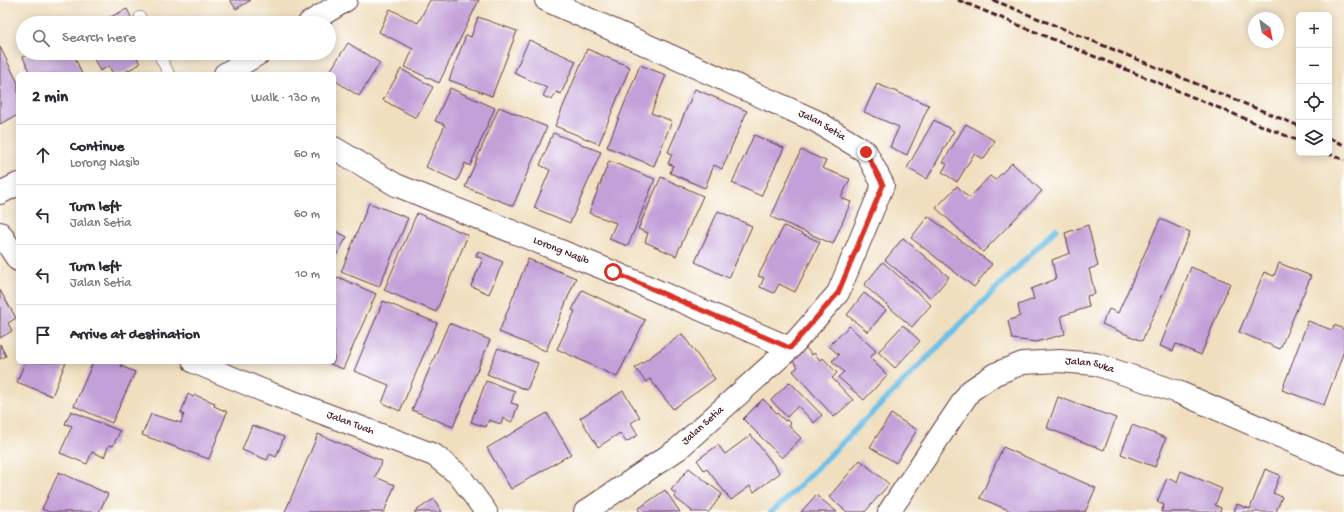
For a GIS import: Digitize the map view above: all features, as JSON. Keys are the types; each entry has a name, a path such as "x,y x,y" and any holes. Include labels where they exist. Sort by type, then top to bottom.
{"street":[{"path":"320,16 346,0"},
{"name":"Jalan Setia","path":"546,0 816,121 866,152 883,185 838,293 790,348 678,449 584,512"},
{"name":"Lorong Nasib","path":"336,149 396,185 613,272 790,348"},
{"path":"0,193 16,185"},
{"path":"0,233 16,257"},
{"name":"Jalan Suka","path":"889,512 970,391 995,374 1023,363 1059,361 1095,364 1178,392 1344,464"},
{"name":"Jalan Tuah","path":"199,364 264,391 434,455 458,475 486,512"}],"lane":[{"path":"162,60 168,72"}],"building":[{"path":"230,0 251,0 236,9"},
{"path":"430,0 479,0 439,83 405,67 413,49 379,32 390,9 418,23"},
{"path":"127,9 130,16 112,16"},
{"path":"478,17 517,31 492,96 449,80 466,35 471,37"},
{"path":"529,40 576,61 561,94 556,92 552,100 543,96 547,88 514,73"},
{"path":"348,43 380,63 359,96 336,81 336,72 329,72"},
{"path":"0,47 16,79 16,116 0,124"},
{"path":"587,49 630,67 599,144 555,126"},
{"path":"24,60 76,60 81,72 29,72"},
{"path":"94,60 138,60 140,64 125,72 112,72 109,66 100,71"},
{"path":"640,65 666,75 651,113 672,121 654,166 607,147"},
{"path":"401,69 433,87 416,118 383,100"},
{"path":"877,84 929,105 907,155 890,147 899,127 864,112"},
{"path":"450,88 495,108 470,166 465,163 457,181 426,167 445,125 435,121"},
{"path":"695,89 747,111 722,169 714,165 705,188 670,173 673,165 668,164 672,154 668,152"},
{"path":"499,107 547,127 513,206 465,187"},
{"path":"934,120 954,131 927,179 907,168"},
{"path":"966,124 995,141 984,159 974,154 957,182 942,172 947,164 943,162"},
{"path":"553,133 601,152 570,223 534,208 550,170 540,165"},
{"path":"754,135 784,148 761,196 732,183"},
{"path":"801,150 826,161 822,168 850,179 841,198 851,202 833,244 771,217"},
{"path":"609,161 655,179 628,246 609,239 616,223 589,213"},
{"path":"1012,163 1042,191 983,252 936,208 957,186 969,198 990,176 995,180"},
{"path":"661,177 703,196 676,256 645,242 648,233 638,229"},
{"path":"369,203 408,218 379,287 341,272"},
{"path":"718,211 752,226 729,278 695,262"},
{"path":"417,213 468,235 436,312 384,290"},
{"path":"928,216 992,264 974,287 911,238"},
{"path":"1160,219 1190,232 1142,341 1102,324 1109,309 1118,313"},
{"path":"1088,225 1098,266 1089,269 1095,294 1087,296 1089,307 1061,316 1065,334 1036,342 1012,339 1008,321 1020,316 1018,305 1034,299 1031,289 1056,279 1052,260 1070,253 1065,233"},
{"path":"784,226 820,242 795,292 779,284 774,293 760,287 764,278 758,276"},
{"path":"336,231 347,237 336,256"},
{"path":"903,238 949,277 931,298 885,260"},
{"path":"478,251 503,262 489,294 471,286 483,259 476,256"},
{"path":"528,259 576,278 546,351 499,332"},
{"path":"883,262 931,305 912,327 864,285"},
{"path":"1279,263 1311,276 1280,349 1239,332 1264,272 1274,276"},
{"path":"1191,267 1230,283 1201,355 1176,344 1173,351 1160,346"},
{"path":"338,277 376,294 343,369 331,364 336,364 336,282"},
{"path":"0,290 16,318 8,323 12,331 0,338"},
{"path":"582,290 645,320 617,377 557,349 575,311 572,310"},
{"path":"864,293 886,310 868,332 847,315"},
{"path":"383,301 437,323 400,411 382,403 389,385 354,371"},
{"path":"1308,321 1332,330 1334,325 1344,329 1344,351 1324,405 1282,390"},
{"path":"449,323 490,340 453,427 412,410"},
{"path":"903,325 920,341 895,368 878,352"},
{"path":"849,326 876,351 870,358 887,375 864,400 838,377 844,372 832,361 839,355 829,346"},
{"path":"682,334 715,379 673,409 650,379 646,382 635,368"},
{"path":"0,344 6,356 0,359"},
{"path":"498,348 538,363 527,390 487,374"},
{"path":"806,348 812,355 814,353 820,360 823,358 837,373 832,378 853,400 834,417 793,371 798,367 792,360"},
{"path":"24,364 65,364 52,396 17,382"},
{"path":"92,364 122,364 121,366 135,372 112,423 74,406"},
{"path":"486,381 515,391 511,403 518,405 512,422 503,418 501,424 489,420 486,427 471,422"},
{"path":"790,382 822,415 814,423 798,406 787,417 771,400"},
{"path":"623,391 640,417 631,423 638,435 626,442 620,433 598,447 580,418"},
{"path":"188,394 193,397 195,395 215,403 214,406 227,412 209,459 142,435 151,414 181,423 184,414 181,413"},
{"path":"1058,397 1116,418 1104,450 1047,428"},
{"path":"763,399 785,421 787,420 791,424 789,426 801,438 782,458 743,419"},
{"path":"71,411 120,431 113,446 109,445 104,457 92,452 87,464 60,453 72,426 65,424"},
{"path":"547,413 571,454 511,489 487,448"},
{"path":"891,414 917,430 896,463 870,447"},
{"path":"252,425 284,437 276,457 270,454 267,460 242,450"},
{"path":"1132,425 1166,438 1155,467 1121,454"},
{"path":"318,434 382,461 375,477 395,485 384,512 285,512"},
{"path":"751,435 780,473 754,492 750,486 731,500 706,468 704,470 697,460 718,445 725,454"},
{"path":"1003,447 1096,488 1085,512 1013,512 980,498"},
{"path":"860,460 889,484 865,512 847,512 829,497"},
{"path":"689,468 722,494 709,512 691,512 692,511 674,497 676,494 671,490"},
{"path":"1265,469 1280,475 1273,493 1282,497 1276,512 1234,512 1237,504 1250,509"},
{"path":"1181,471 1222,489 1215,505 1221,508 1220,512 1161,512 1164,505 1157,502 1167,478 1177,482"},
{"path":"59,472 108,494 99,512 49,512 42,509"},
{"path":"665,490 680,512 640,512 638,509"},
{"path":"816,495 837,512 801,512"},
{"path":"434,499 442,512 414,512"}],"waterway":[{"path":"771,512 783,502 1056,229"}],"railway":[{"path":"958,0 1296,140"},
{"path":"993,0 1296,125"},
{"path":"1332,139 1344,145"},
{"path":"1332,155 1344,160"}],"route":[{"path":"613,272 790,348 838,293 883,185 866,152"}]}
